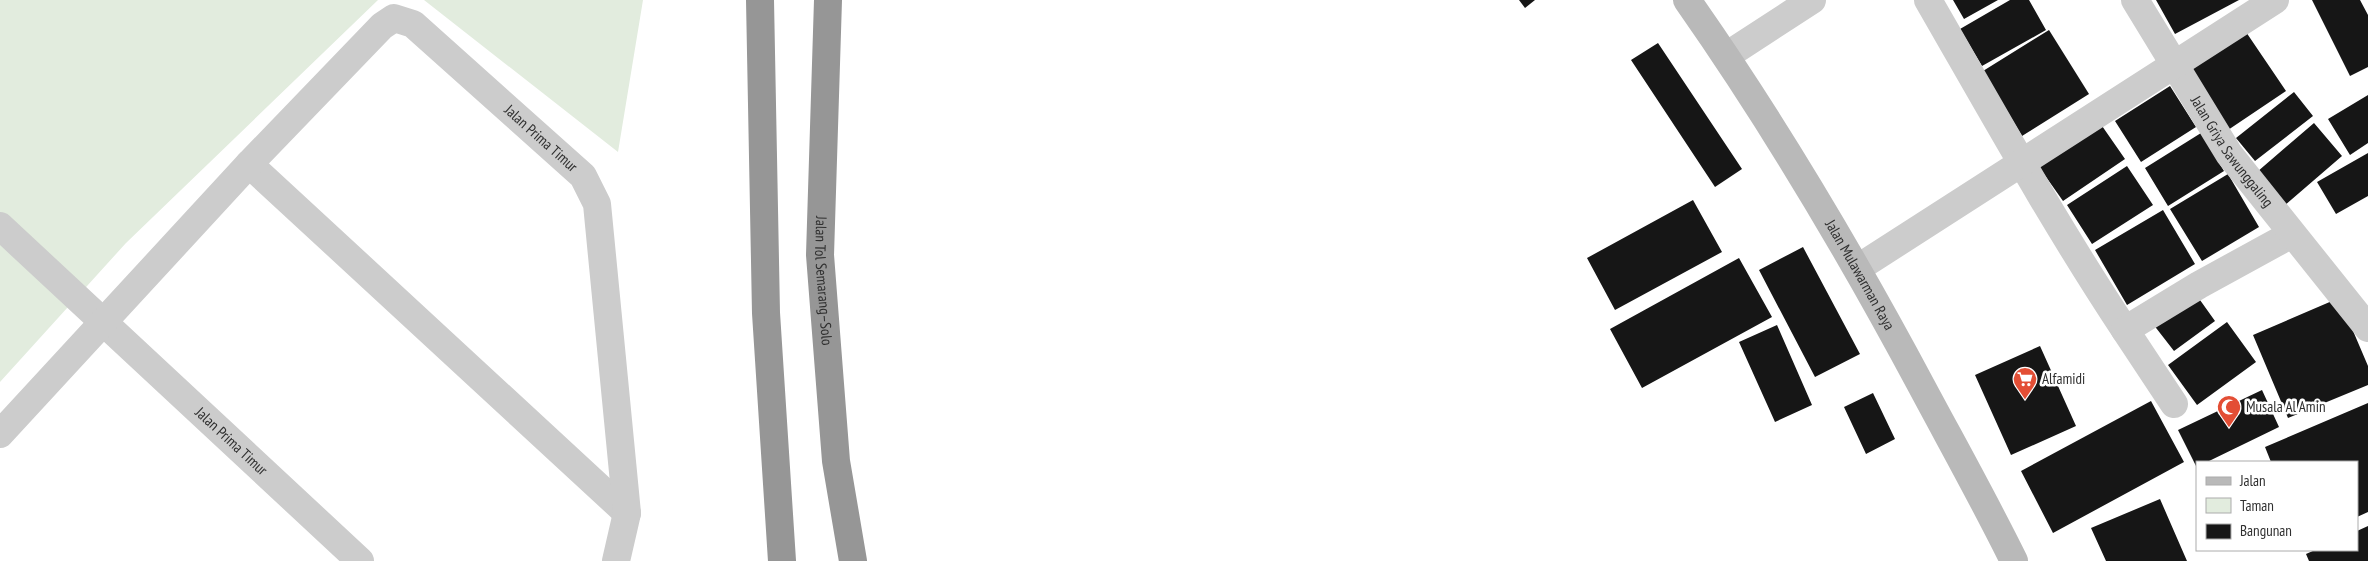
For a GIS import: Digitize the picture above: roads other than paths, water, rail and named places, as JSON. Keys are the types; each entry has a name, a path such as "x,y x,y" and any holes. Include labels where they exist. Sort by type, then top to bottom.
{"highway":[{"path":"760,0 766,313 782,561"},
{"name":"Jalan Tol Semarang–Solo","path":"828,0 820,255 836,461 853,561"}],"main road":[{"name":"Jalan Mulawarman Raya","path":"1687,0 1726,56 1858,268 1992,515 2014,561"}],"street":[{"path":"1726,56 1812,0"},
{"path":"1928,0 2021,164 2083,266 2174,404"},
{"name":"Jalan Griya Sawunggaling","path":"2135,0 2229,154 2368,328"},
{"path":"1858,268 2275,0"},
{"name":"Jalan Prima Timur","path":"0,434 249,164 382,26 394,18 413,24 583,176 597,204 627,512 616,561"},
{"path":"249,164 627,512"},
{"name":"Jalan Prima Timur","path":"0,226 360,561"},
{"path":"2125,330 2199,284 2292,234"}],"place":[{"name":"Alfamidi","path":"2025,400"},
{"name":"Musala Al Amin","path":"2229,428"}]}
